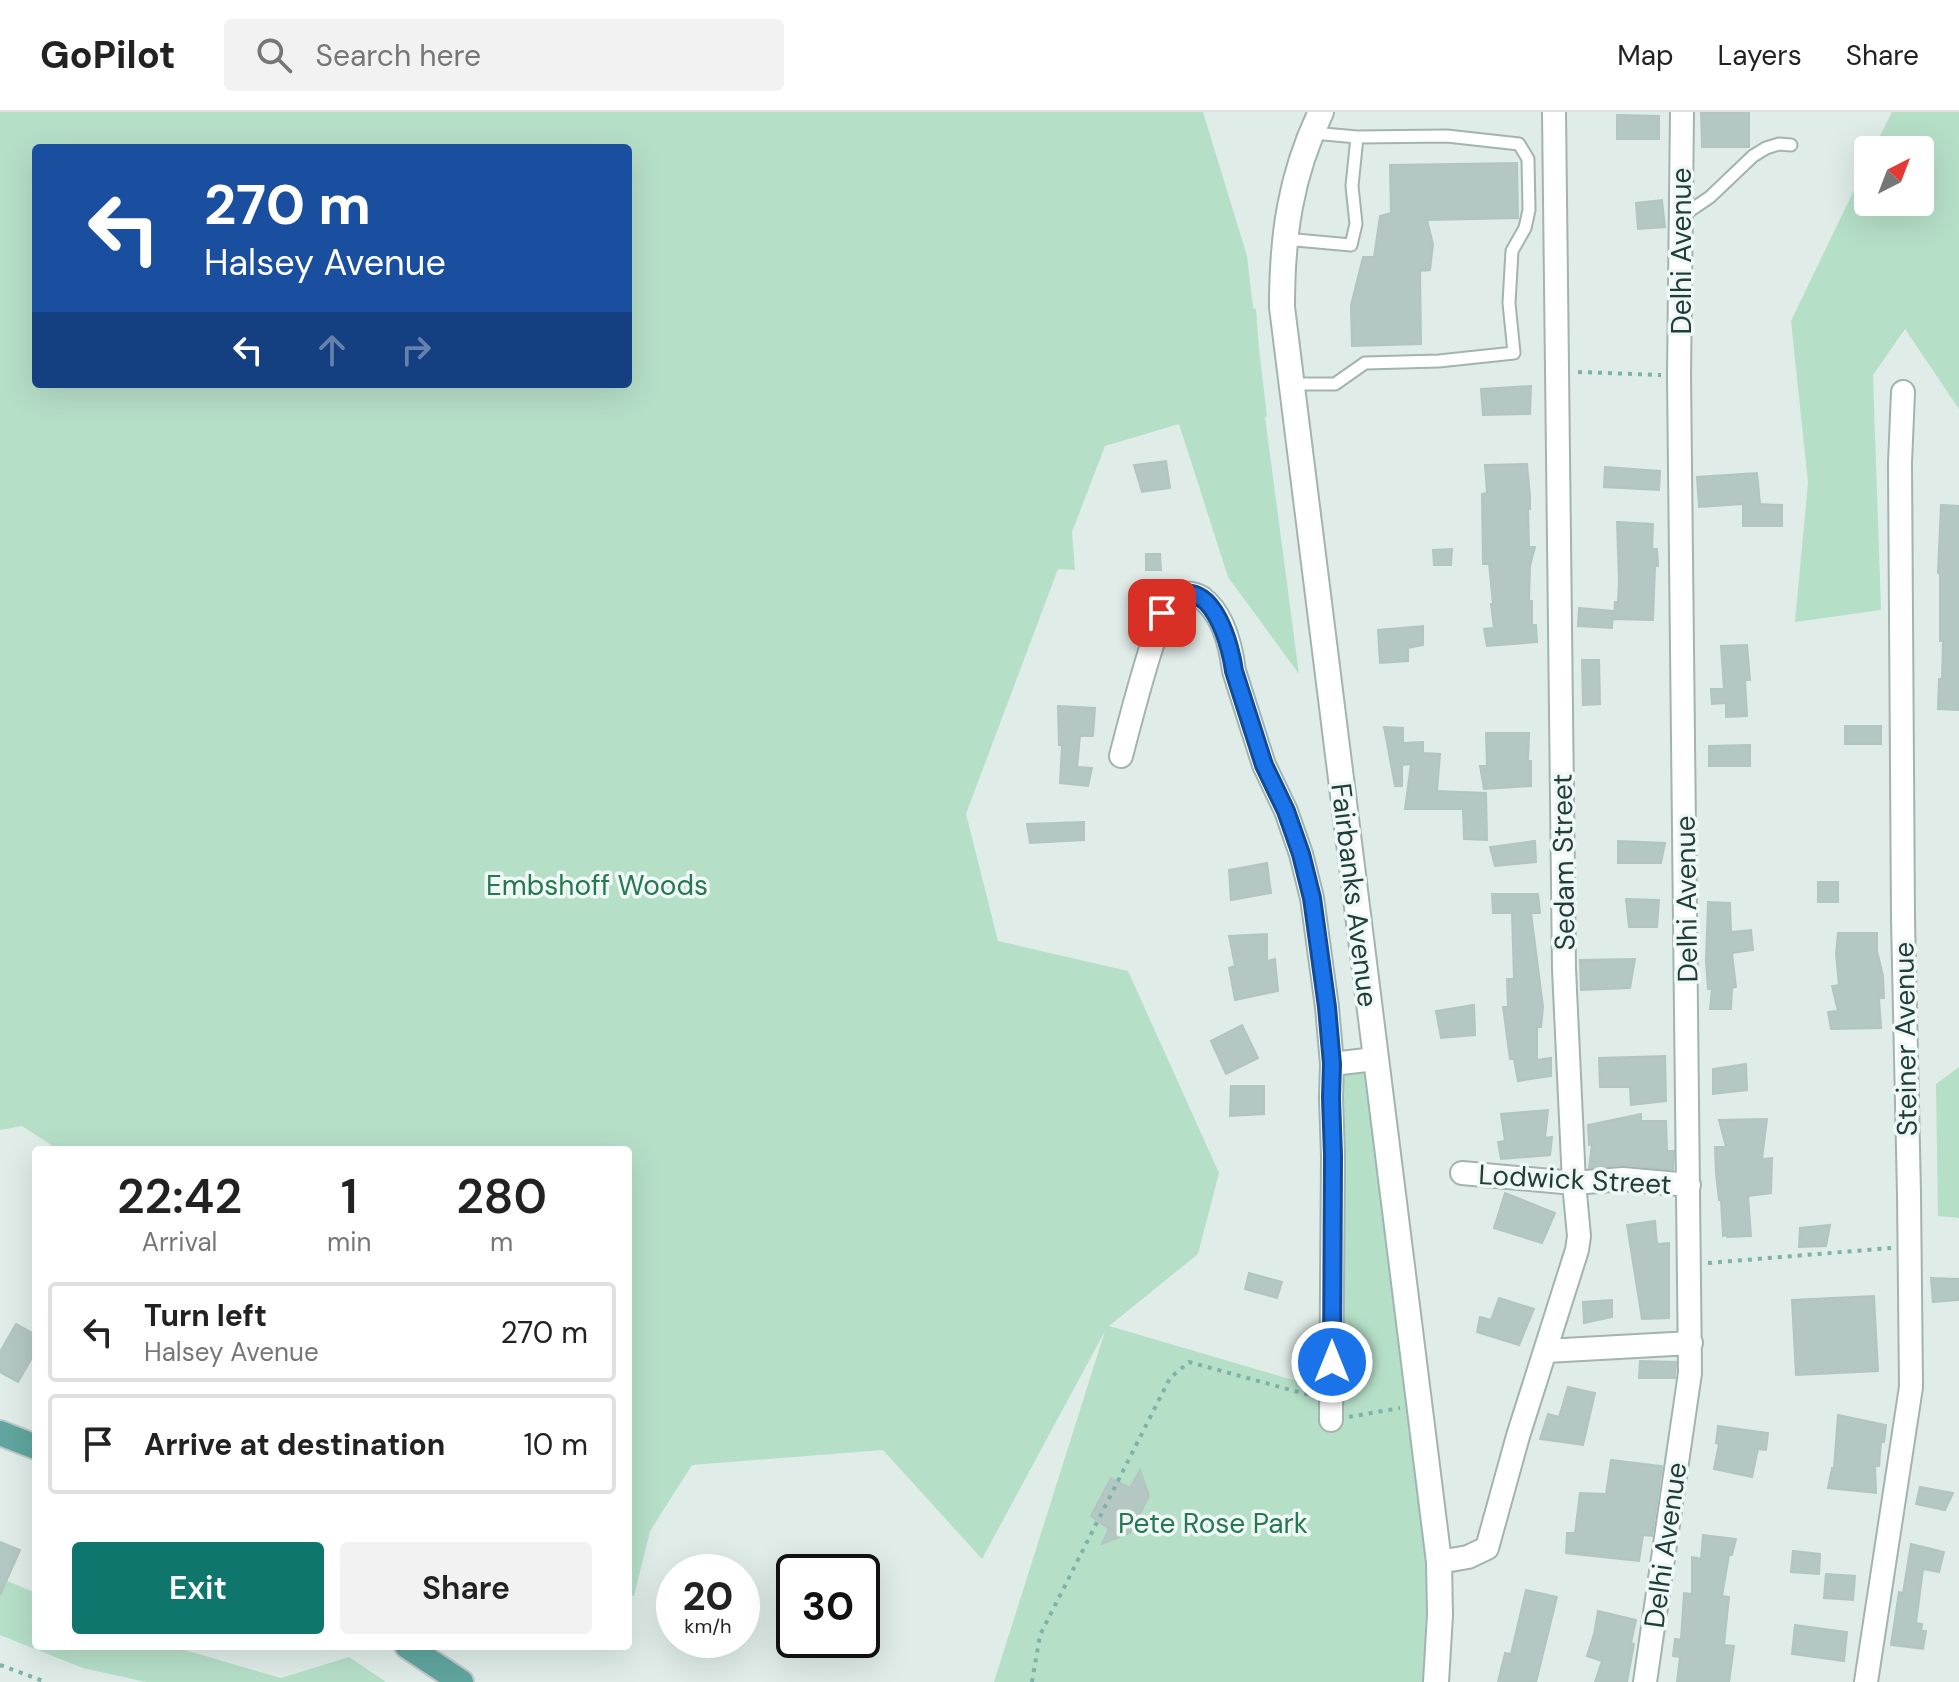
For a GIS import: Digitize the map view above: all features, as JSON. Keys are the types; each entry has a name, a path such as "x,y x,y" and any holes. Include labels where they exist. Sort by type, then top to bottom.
{"main road":[{"path":"0,1433 32,1445"},
{"path":"413,1650 461,1682"}],"street":[{"name":"Sedam Street","path":"1439,1562 1468,1557 1487,1548 1579,1236 1564,969 1554,112"},
{"name":"Delhi Avenue","path":"1645,1682 1690,1373 1691,1343 1679,376 1682,112"},
{"name":"Fairbanks Avenue","path":"1316,122 1298,172 1287,216 1282,261 1282,307 1439,1562 1436,1682"},
{"name":"Steiner Avenue","path":"1866,1682 1911,1387 1902,903 1900,463 1903,392"},
{"path":"1121,756 1162,613 1175,596 1185,593 1196,595 1205,600 1225,633 1264,765 1286,811 1312,898 1332,1064 1331,1420"},
{"path":"1332,1064 1375,1059"},
{"name":"Lodwick Street","path":"1462,1173 1574,1183 1623,1179 1689,1185"},
{"path":"1546,1351 1691,1343"}],"lane":[{"path":"1291,384 1335,384 1365,363 1439,361 1514,353 1509,303 1512,251 1525,228 1529,210 1528,159 1519,144 1447,136 1357,137 1316,122"},
{"path":"1284,239 1351,245 1356,224 1352,186 1357,137"},
{"path":"1681,217 1710,197 1753,156 1779,144 1791,145"}],"path":[{"path":"1557,372 1679,376"},
{"path":"1690,1265 1909,1246"},
{"path":"1032,1682 1040,1635 1170,1378 1189,1362 1308,1396 1331,1396"},
{"path":"1331,1420 1395,1409"},
{"path":"0,1665 46,1682"}],"green space":[{"name":"Embshoff Woods","path":"0,112 1203,112 1247,256 1299,674 1228,577 1179,424 1105,446 1072,532 1075,570 1058,569 966,814 998,941 1128,971 1219,1173 1198,1254 1109,1326 1331,1391 1332,1064 1375,1059 1418,1405 1436,1682 994,1682 1105,1331 982,1559 883,1450 692,1465 650,1531 632,1596 632,1146 53,1146 22,1126 0,1130"},
{"path":"1892,112 1959,112 1959,409 1905,329 1873,375 1881,610 1795,622 1808,483 1791,321 1854,190 1854,216 1934,216 1934,136 1880,136"},
{"path":"1959,1067 1959,1218 1938,1216 1936,1084"},
{"path":"0,1578 32,1591 32,1648 0,1635"},
{"path":"38,1650 185,1650 281,1678 349,1657 386,1682 146,1682 83,1668"}],"building":[{"path":"1701,112 1749,112 1749,147 1702,147"},
{"path":"1617,115 1659,116 1659,139 1617,139"},
{"path":"1517,163 1518,218 1427,220 1433,244 1430,270 1420,271 1421,344 1352,346 1351,305 1363,257 1374,257 1380,216 1391,213 1390,165"},
{"path":"1662,200 1665,227 1638,229 1636,203"},
{"path":"1531,386 1530,414 1483,415 1481,389"},
{"path":"1166,461 1170,488 1142,492 1134,465"},
{"path":"1527,464 1529,547 1535,547 1530,566 1529,601 1532,601 1532,625 1536,625 1537,642 1487,646 1484,629 1494,628 1489,564 1483,564 1482,494 1487,493 1485,465"},
{"path":"1605,467 1660,471 1659,490 1604,487"},
{"path":"1757,473 1760,504 1782,505 1782,526 1743,526 1743,504 1699,507 1697,477"},
{"path":"1941,505 1959,506 1959,710 1938,709 1943,641 1940,641 1938,573"},
{"path":"1617,522 1653,524 1652,549 1657,549 1658,566 1655,566 1653,620 1614,619 1619,579"},
{"path":"1452,549 1451,565 1434,565 1433,550"},
{"path":"1146,554 1160,554 1161,570 1146,570"},
{"path":"1579,608 1613,611 1612,628 1578,626"},
{"path":"1423,626 1423,645 1408,648 1408,661 1380,663 1378,630"},
{"path":"1747,645 1750,680 1745,680 1747,716 1726,717 1726,703 1712,704 1711,689 1724,689 1721,646"},
{"path":"1582,660 1599,660 1600,704 1583,705"},
{"path":"1058,706 1095,708 1093,736 1080,736 1077,767 1092,768 1088,786 1060,783 1062,745 1059,745"},
{"path":"1845,726 1881,726 1881,744 1845,744"},
{"path":"1384,727 1403,728 1403,743 1423,742 1423,753 1440,754 1437,791 1486,793 1487,840 1464,839 1463,809 1405,809 1411,764 1402,765 1402,786 1395,786"},
{"path":"1486,733 1529,733 1531,786 1484,789 1480,766 1487,766"},
{"path":"1750,745 1750,766 1709,766 1709,746"},
{"path":"1084,822 1084,840 1030,843 1027,824"},
{"path":"1535,841 1536,862 1495,866 1490,847"},
{"path":"1618,841 1665,843 1661,863 1618,863"},
{"path":"1267,863 1271,893 1231,900 1229,870"},
{"path":"1818,882 1838,882 1838,902 1818,902"},
{"path":"1492,894 1538,894 1540,913 1531,913 1543,1007 1541,1027 1537,1027 1537,1060 1551,1058 1551,1076 1518,1081 1514,1059 1510,1059 1503,1007 1508,1007 1507,979 1514,979 1512,913 1493,913"},
{"path":"1626,899 1659,900 1657,927 1629,927"},
{"path":"1708,902 1730,903 1731,932 1751,930 1753,950 1732,953 1736,987 1732,988 1731,1009 1710,1009 1712,989 1708,989 1706,961"},
{"path":"1838,933 1877,933 1884,998 1879,998 1881,1028 1831,1029 1828,1012 1838,1011 1832,986 1839,985 1836,954"},
{"path":"1267,934 1267,961 1275,959 1278,991 1235,1000 1229,968 1235,966 1229,936"},
{"path":"1635,959 1630,988 1581,990 1580,960"},
{"path":"1474,1005 1475,1035 1441,1038 1436,1011"},
{"path":"1242,1025 1258,1058 1226,1074 1211,1041"},
{"path":"1665,1056 1666,1101 1631,1105 1630,1087 1600,1087 1599,1058"},
{"path":"1746,1064 1747,1090 1713,1094 1713,1069"},
{"path":"1231,1086 1264,1086 1264,1114 1230,1116"},
{"path":"1548,1110 1545,1138 1552,1137 1550,1155 1501,1159 1498,1142 1505,1141 1501,1114"},
{"path":"1641,1114 1641,1121 1666,1121 1667,1151 1674,1151 1673,1170 1624,1165 1589,1168 1592,1144 1589,1145 1588,1125"},
{"path":"1767,1119 1762,1159 1772,1158 1771,1193 1748,1196 1751,1236 1723,1236 1715,1147 1726,1147 1719,1120"},
{"path":"1505,1193 1555,1213 1542,1243 1494,1228"},
{"path":"1655,1221 1657,1244 1669,1243 1669,1318 1642,1319 1627,1225"},
{"path":"1830,1225 1826,1246 1799,1247 1800,1228"},
{"path":"1249,1273 1282,1282 1277,1298 1245,1289"},
{"path":"1931,1278 1959,1279 1959,1300 1933,1302"},
{"path":"1874,1296 1878,1371 1796,1375 1792,1300"},
{"path":"1499,1298 1534,1309 1519,1345 1477,1332 1480,1317 1491,1320"},
{"path":"1612,1300 1612,1317 1584,1323 1583,1302"},
{"path":"16,1324 32,1333 32,1358 18,1382 0,1372 0,1352"},
{"path":"1640,1361 1676,1362 1675,1378 1639,1378"},
{"path":"1568,1387 1595,1393 1583,1445 1540,1439 1548,1414 1559,1417"},
{"path":"1838,1415 1886,1425 1879,1466 1875,1466 1876,1493 1828,1488 1834,1468"},
{"path":"1718,1426 1768,1433 1766,1450 1758,1449 1752,1477 1714,1469 1719,1444 1716,1443"},
{"path":"1611,1460 1662,1466 1652,1536 1643,1535 1639,1561 1566,1553 1567,1533 1575,1533 1580,1493 1606,1494"},
{"path":"1140,1470 1149,1496 1130,1533 1102,1544 1109,1529 1091,1516 1111,1478 1130,1488"},
{"path":"1920,1487 1953,1493 1945,1510 1916,1504"},
{"path":"1703,1535 1736,1539 1732,1555 1729,1555 1722,1596 1729,1597 1724,1645 1734,1646 1729,1682 1677,1682 1680,1657 1673,1656 1675,1639 1681,1640 1684,1593 1692,1594 1692,1557 1701,1559"},
{"path":"0,1542 20,1550 0,1595"},
{"path":"1911,1544 1944,1552 1939,1572 1923,1569 1916,1623 1922,1624 1921,1631 1926,1631 1923,1649 1891,1645 1899,1592 1903,1593"},
{"path":"1793,1551 1820,1554 1819,1574 1791,1572"},
{"path":"1826,1574 1855,1576 1853,1600 1824,1598"},
{"path":"1526,1590 1557,1597 1536,1682 1498,1682 1505,1653 1511,1654"},
{"path":"1598,1611 1636,1620 1627,1682 1595,1682 1602,1661 1587,1656"},
{"path":"1795,1625 1847,1632 1844,1661 1792,1654"}],"route":[{"path":"1162,613 1175,596 1185,593 1196,595 1205,600 1225,633 1264,765 1286,811 1312,898 1332,1064 1332,1362"}],"park label":[{"name":"Pete Rose Park","path":"1213,1523"}]}
